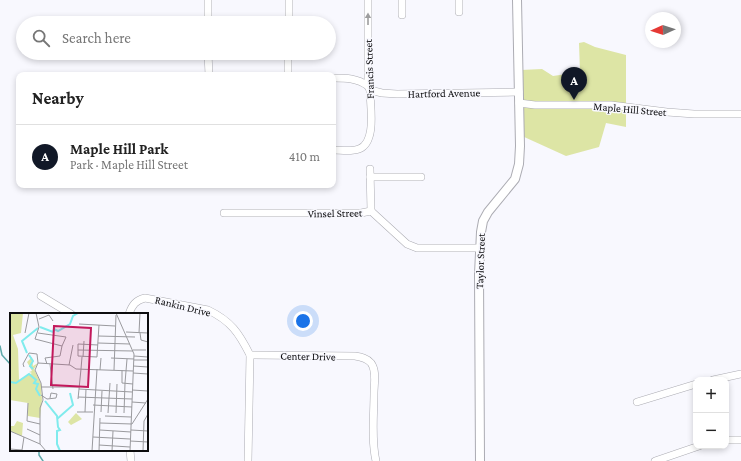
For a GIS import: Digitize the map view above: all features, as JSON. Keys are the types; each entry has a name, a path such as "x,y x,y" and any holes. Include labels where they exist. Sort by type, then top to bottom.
{"street":[{"path":"208,0 208,16"},
{"path":"288,16 289,0"},
{"name":"Francis Street","path":"336,150 359,149 366,144 371,133 368,0"},
{"path":"402,0 402,14"},
{"path":"459,0 459,12"},
{"name":"Taylor Street","path":"480,461 479,248 483,221 494,204 511,185 517,173 520,158 517,0"},
{"path":"208,60 209,72"},
{"path":"288,60 288,72"},
{"name":"Hartford Avenue","path":"336,78 357,79 362,81 369,88 382,93 519,92"},
{"name":"Maple Hill Street","path":"519,103 535,105 611,105 654,111 694,114 741,114"},
{"path":"370,169 371,211"},
{"path":"370,177 421,177"},
{"name":"Vinsel Street","path":"224,213 356,214 371,211 407,244 417,248 479,248"},
{"path":"41,296 69,313"},
{"name":"Rankin Drive","path":"130,313 132,304 145,298 208,310 218,315 234,328 250,355"},
{"path":"248,461 250,355"},
{"name":"Center Drive","path":"250,355 360,356 371,363 374,375 373,442 376,461"},
{"path":"727,377 741,374"},
{"path":"637,402 693,385"},
{"path":"729,440 741,440"},
{"path":"655,461 693,448"},
{"path":"130,451 131,461"}],"green space":[{"path":"584,42 595,47 626,55 626,127 606,123 599,147 566,156 522,136 521,70 542,69 553,76 580,72 579,43"}],"waterway":[{"path":"0,346 2,355 10,364"},
{"path":"39,451 39,455 43,461"}],"place":[{"name":"Maple Hill Park","path":"574,100"}]}
